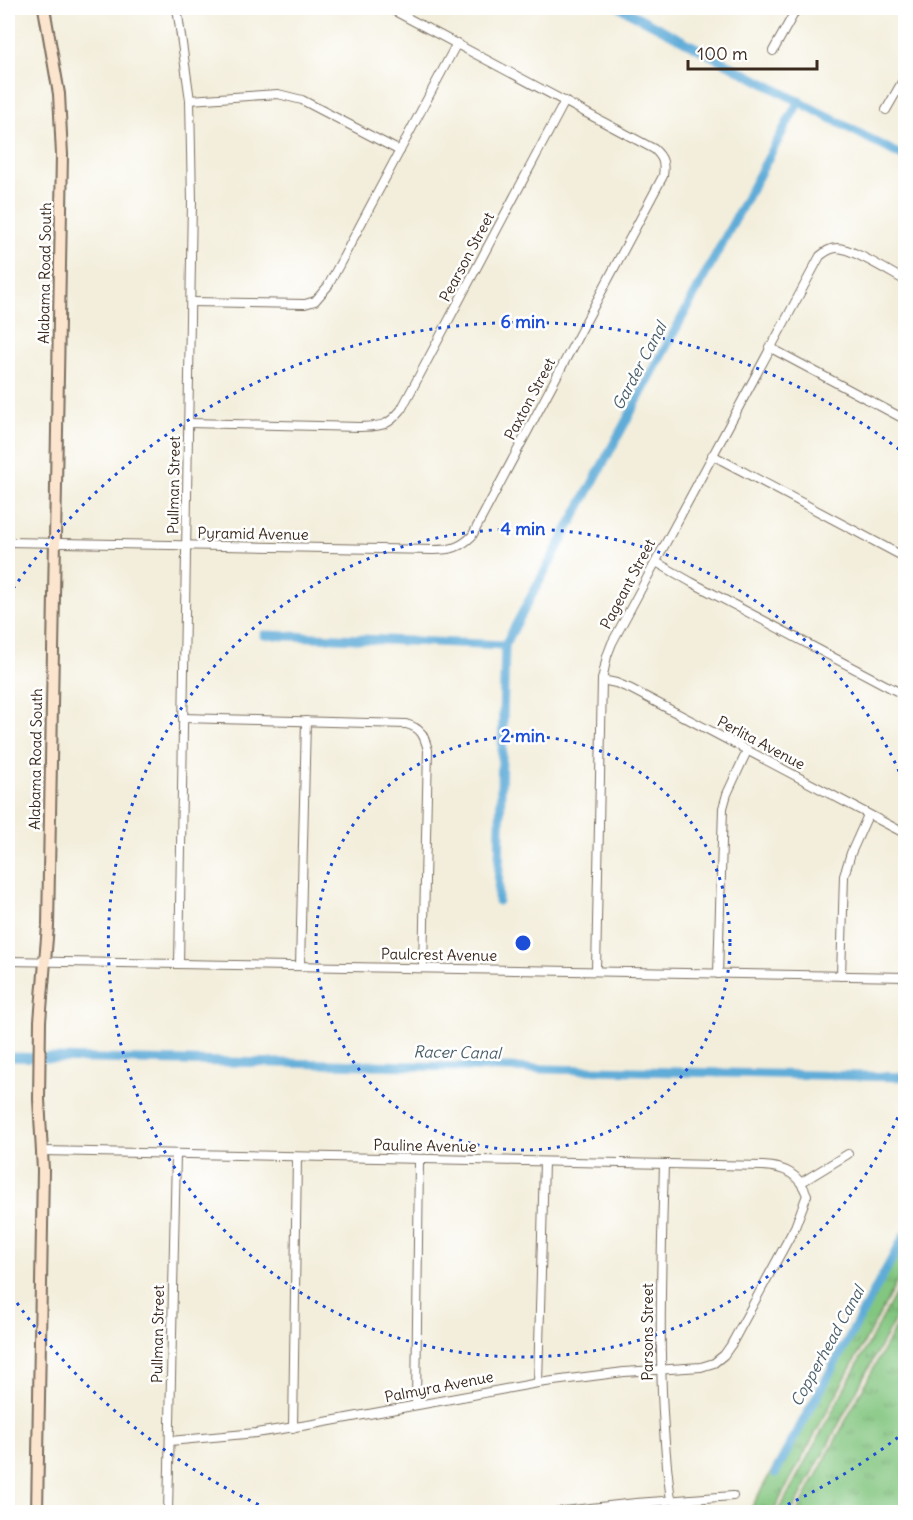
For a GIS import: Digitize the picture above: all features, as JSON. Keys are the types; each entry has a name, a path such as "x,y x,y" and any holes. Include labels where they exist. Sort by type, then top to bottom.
{"street":[{"name":"Alabama Road South","path":"37,1512 43,1151 39,1072 46,962 62,154 58,94 44,8"},
{"name":"Pullman Street","path":"177,8 190,100 192,157 192,302 179,964"},
{"path":"389,8 565,101"},
{"path":"773,51 797,8"},
{"path":"192,302 305,304 315,301 328,286 458,43"},
{"path":"886,110 906,75"},
{"path":"190,100 278,94 292,96 400,151"},
{"name":"Paxton Street","path":"462,546 472,536 663,176 665,166 661,155 654,149 565,101"},
{"name":"Pearson Street","path":"189,423 360,427 390,423 406,400 565,101"},
{"name":"Pageant Street","path":"596,971 602,680 612,643 820,256 828,250 837,248 848,251 906,281"},
{"path":"770,347 906,420"},
{"path":"712,455 906,558"},
{"name":"Pyramid Avenue","path":"8,542 433,550 448,550 462,546"},
{"path":"656,562 906,696"},
{"name":"Perlita Avenue","path":"602,680 631,689 906,834"},
{"path":"183,718 406,724 416,727 424,734 428,750 423,967"},
{"path":"300,966 306,721"},
{"path":"718,974 723,808 747,751"},
{"path":"841,976 844,876 851,853 868,815"},
{"name":"Paulcrest Avenue","path":"8,961 906,977"},
{"name":"Pauline Avenue","path":"43,1151 775,1166 790,1171 802,1182"},
{"path":"802,1182 848,1154"},
{"name":"Pullman Street","path":"168,1512 176,1155"},
{"path":"293,1428 297,1157"},
{"path":"416,1405 419,1160"},
{"path":"538,1383 544,1162"},
{"name":"Parsons Street","path":"664,1164 661,1368 671,1500"},
{"name":"Palmyra Avenue","path":"171,1441 293,1428 538,1383 714,1363 731,1345 795,1227 807,1194 802,1182"},
{"path":"555,1512 733,1496"}],"green space":[{"path":"905,1230 905,1267 773,1512 749,1512"},
{"path":"905,1276 905,1300 792,1512 778,1512"},
{"path":"905,1309 905,1512 797,1512"}],"waterway":[{"path":"621,8 906,158"},
{"name":"Garder Canal","path":"498,901 505,645 799,101"},
{"name":"Garder Canal","path":"264,635 505,645"},
{"name":"Racer Canal","path":"8,1057 906,1077"},
{"name":"Copperhead Canal","path":"775,1473 906,1233"}]}
